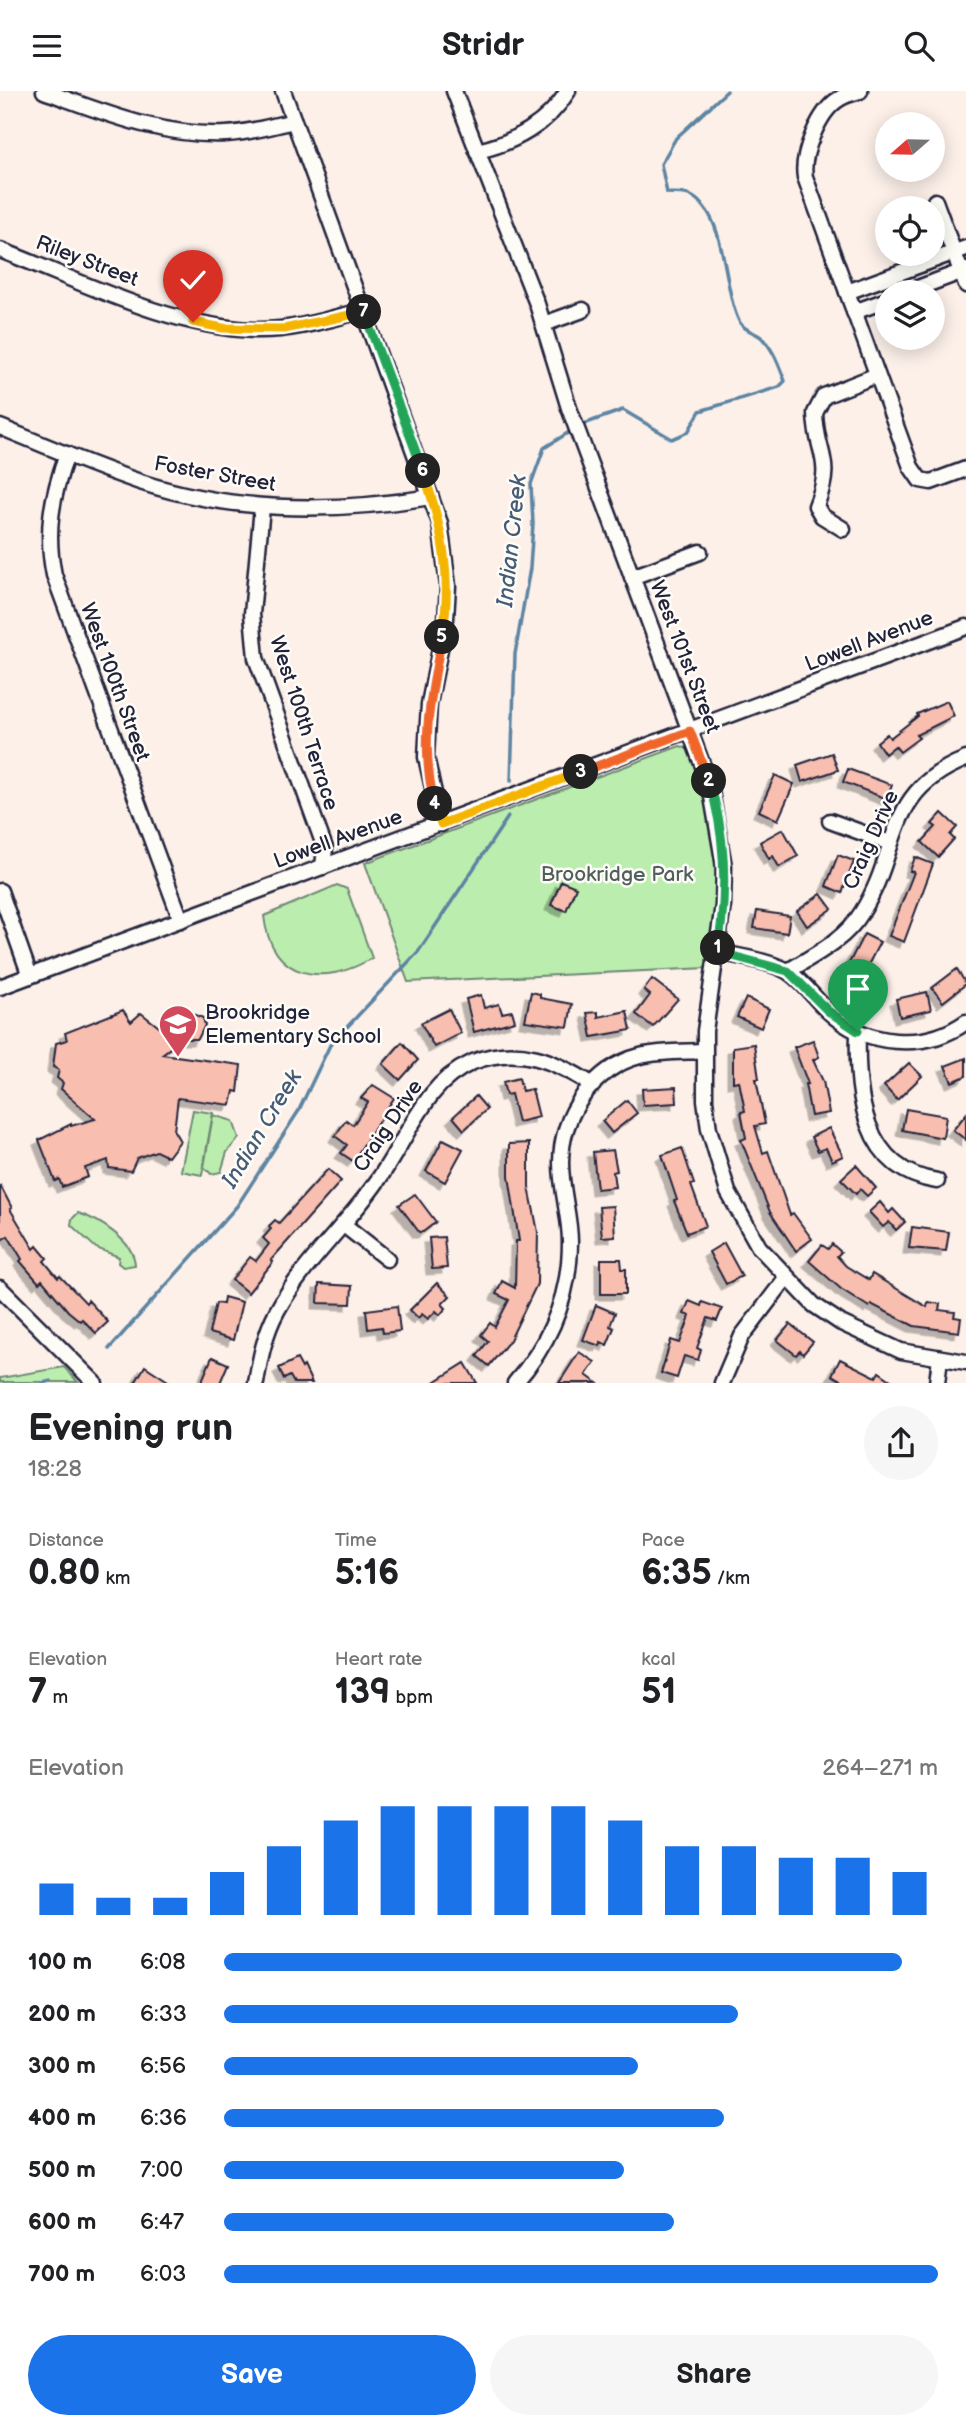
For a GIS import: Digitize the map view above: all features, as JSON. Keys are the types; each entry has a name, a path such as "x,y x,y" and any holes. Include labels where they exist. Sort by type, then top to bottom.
{"street":[{"path":"44,91 135,123 204,135 250,131 295,121"},
{"path":"284,91 431,497 446,557 446,619 426,727 429,779 441,824"},
{"name":"West 101st Street","path":"454,91 544,324 569,408 710,785 724,866 718,952 704,1051 705,1100 718,1163 742,1221 759,1247 814,1305 863,1335 901,1351 966,1362"},
{"path":"477,151 497,147 533,129 556,108 568,91"},
{"path":"860,91 838,99 826,111 803,164 805,177 911,467 920,480 931,482 966,469"},
{"path":"945,221 960,251 965,276 945,282"},
{"name":"Riley Street","path":"0,250 166,314 223,328 284,329 364,310"},
{"path":"847,292 960,251"},
{"path":"854,312 875,304"},
{"path":"544,324 583,310"},
{"path":"843,529 822,516 816,506 823,488 826,462 815,413 824,396 877,375"},
{"name":"Foster Street","path":"0,427 142,482 189,495 262,507 359,507 431,497"},
{"name":"West 100th Street","path":"67,454 50,510 48,542 54,575 181,920"},
{"name":"West 100th Terrace","path":"262,507 252,614 256,658 325,848 323,867"},
{"name":"West 101st Street","path":"632,577 700,552"},
{"name":"Lowell Avenue","path":"0,987 966,627"},
{"name":"Craig Drive","path":"788,971 825,948 851,927 864,909 902,813 915,793 939,772 966,759"},
{"path":"830,821 890,843"},
{"path":"0,891 30,976"},
{"path":"718,952 788,971 828,1011 858,1031 886,1041 906,1042 950,1032 966,1022"},
{"path":"858,1031 859,1095 873,1135 898,1165 923,1179 937,1181"},
{"path":"515,1383 544,1344 564,1294 570,1242 562,1175 562,1148 573,1111 603,1074 632,1058 661,1052 704,1051"},
{"name":"Craig Drive","path":"256,1383 264,1342 275,1314 288,1292 378,1181 432,1094 450,1076 471,1063 502,1054 534,1055 554,1062 593,1085"},
{"path":"344,1225 387,1259"},
{"path":"722,1383 742,1336 786,1278"},
{"path":"1,1291 95,1383"},
{"path":"937,1383 940,1359"}],"green space":[{"name":"Brookridge Park","path":"680,746 689,751 695,759 707,804 714,850 716,897 708,968 408,982 365,863"},
{"path":"337,885 347,889 372,958 336,973 303,972 289,965 277,954 264,916"},
{"path":"193,1110 213,1113 202,1175 181,1171"},
{"path":"213,1115 233,1121 239,1138 227,1152 221,1172 211,1174 204,1167"},
{"path":"78,1213 104,1225 122,1239 133,1256 135,1265 123,1267 118,1263 119,1257 96,1248 71,1225 72,1219"},
{"path":"64,1367 78,1382 0,1382 0,1378"}],"building":[{"path":"947,701 954,716 916,735 919,738 900,752 895,746 885,754 877,742 887,734 890,738 918,716 917,714"},
{"path":"832,753 838,770 802,782 797,765"},
{"path":"848,769 892,785 887,799 843,782"},
{"path":"775,775 794,784 778,820 759,811"},
{"path":"942,813 957,827 950,835 954,839 938,857 922,842 936,827 932,824"},
{"path":"783,829 798,856 779,867 773,856 769,859 760,842"},
{"path":"838,855 854,861 842,893 826,886"},
{"path":"915,857 933,864 904,942 889,936 914,872 910,871"},
{"path":"561,881 576,887 566,911 551,905"},
{"path":"821,894 832,909 807,926 797,911"},
{"path":"757,911 790,916 787,933 754,928"},
{"path":"864,934 880,942 866,969 868,980 880,989 868,1004 850,990 844,973"},
{"path":"957,969 966,984 943,1002 932,988"},
{"path":"652,979 678,999 653,1027 636,1014 650,995 644,990"},
{"path":"531,992 540,994 540,998 572,1004 568,1027 525,1021"},
{"path":"927,992 931,1010 900,1017 896,999"},
{"path":"481,995 484,1008 499,1004 502,1013 512,1011 515,1021 474,1032 466,999"},
{"path":"746,998 769,1009 761,1028 737,1017"},
{"path":"449,1009 461,1033 434,1047 421,1023"},
{"path":"123,1010 131,1022 141,1013 159,1027 177,1026 191,1013 203,1018 205,1025 198,1039 182,1039 162,1054 241,1065 238,1092 234,1091 231,1105 178,1098 174,1131 180,1141 168,1157 156,1151 137,1158 131,1171 109,1168 108,1160 85,1168 88,1177 62,1187 59,1179 55,1181 39,1140 71,1124 95,1119 61,1089 63,1083 57,1078 59,1070 53,1067 56,1043 67,1040 65,1033"},
{"path":"627,1011 631,1030 592,1037 587,1013 598,1012 598,1017"},
{"path":"813,1040 819,1057 813,1060 823,1081 829,1113 811,1116 805,1084 808,1084 794,1047"},
{"path":"402,1042 418,1060 400,1080 383,1064"},
{"path":"754,1044 759,1079 756,1079 765,1124 755,1126 763,1153 768,1151 790,1215 793,1213 812,1239 796,1251 770,1212 741,1140 746,1138 741,1112 745,1111 739,1081 733,1082 733,1047"},
{"path":"966,1058 966,1076 952,1082 945,1066"},
{"path":"909,1063 922,1076 897,1100 884,1086"},
{"path":"519,1078 522,1091 532,1089 539,1117 518,1122 511,1094 506,1095 503,1082"},
{"path":"373,1085 394,1098 353,1161 341,1153 347,1145 335,1136 346,1120 353,1125 368,1102 361,1098"},
{"path":"676,1087 677,1103 643,1105 642,1089"},
{"path":"476,1096 487,1109 464,1130 453,1117"},
{"path":"627,1100 637,1113 612,1133 602,1121"},
{"path":"906,1109 946,1116 943,1138 902,1130"},
{"path":"966,1114 966,1140 953,1130"},
{"path":"829,1128 843,1156 832,1161 826,1148 818,1151 811,1137"},
{"path":"443,1139 463,1149 445,1182 426,1171"},
{"path":"529,1143 529,1187 538,1232 537,1284 510,1340 489,1366 477,1356 488,1341 481,1335 490,1323 495,1327 509,1300 496,1294 502,1281 515,1288 516,1241 519,1241 509,1176 509,1144"},
{"path":"682,1148 694,1184 691,1185 706,1226 687,1233 674,1201 677,1200 662,1155"},
{"path":"613,1150 617,1171 613,1172 615,1187 597,1189 593,1152"},
{"path":"856,1165 876,1188 867,1196 860,1189 856,1194 841,1179"},
{"path":"328,1169 341,1181 271,1260 273,1262 248,1293 232,1280 250,1257 256,1261 269,1244 263,1238 271,1229 269,1226 275,1220 279,1223"},
{"path":"0,1185 12,1208 10,1209 34,1249 37,1246 47,1258 44,1261 58,1278 60,1276 86,1303 88,1300 108,1322 96,1333 82,1319 80,1321 68,1311 42,1280 39,1283 20,1261 22,1259 8,1236 0,1241"},
{"path":"415,1194 436,1222 423,1232 419,1232 399,1205"},
{"path":"880,1202 889,1213 893,1209 905,1222 896,1230 889,1222 883,1227 869,1212"},
{"path":"613,1206 615,1236 602,1237 599,1207"},
{"path":"912,1227 949,1232 946,1251 909,1248"},
{"path":"444,1237 447,1268 432,1269 429,1238"},
{"path":"724,1243 742,1276 726,1284 709,1252"},
{"path":"832,1244 841,1252 837,1256 846,1266 869,1280 872,1274 927,1307 928,1302 940,1304 939,1310 955,1312 954,1317 961,1318 959,1332 914,1326 871,1304 869,1307 841,1289 809,1261 822,1245 828,1249"},
{"path":"601,1259 621,1259 622,1269 626,1269 626,1294 601,1294"},
{"path":"437,1283 450,1296 442,1304 446,1308 440,1315 436,1311 428,1319 422,1314 418,1318 410,1310"},
{"path":"319,1284 352,1286 351,1304 318,1303"},
{"path":"224,1297 242,1302 233,1340 209,1333 216,1303 223,1304"},
{"path":"689,1301 722,1309 717,1321 708,1318 697,1348 701,1350 698,1360 684,1356 677,1378 661,1373 671,1340 680,1343 690,1316 684,1314"},
{"path":"596,1305 615,1313 610,1326 614,1328 607,1345 601,1342 600,1346 583,1340"},
{"path":"397,1306 400,1331 383,1333 382,1327 368,1329 366,1310"},
{"path":"790,1324 813,1342 803,1354 800,1351 796,1355 777,1340"},
{"path":"579,1352 595,1362 586,1375 597,1383 559,1383"},
{"path":"212,1357 228,1364 220,1383 201,1383"},
{"path":"297,1359 302,1368 304,1366 312,1383 294,1383 290,1376 284,1379 279,1368"},
{"path":"840,1359 876,1377 879,1372 895,1383 846,1383 832,1375"},
{"path":"465,1363 477,1383 433,1383"},
{"path":"145,1366 171,1383 135,1383"}],"waterway":[{"name":"Indian Creek","path":"581,425 623,410 672,439 688,432 700,411 779,387 785,381 776,358 766,343 740,323 734,309 718,234 711,218 702,204 689,195 667,193 661,164 676,138 727,91"},
{"name":"Indian Creek","path":"511,781 515,654 530,568 533,524 531,484 544,448 574,429"},
{"name":"Indian Creek","path":"109,1349 237,1206 298,1112 330,1045 418,952 508,817"},
{"path":"43,1383 51,1381"}],"place":[{"name":"Brookridge Elementary School","path":"178,1058"}],"route":[{"path":"193,322 223,328 284,329 364,310 440,523 446,557 446,619 426,727 429,779 441,824 690,731 710,785 724,866 718,952 788,971 845,1026 858,1031"}]}
